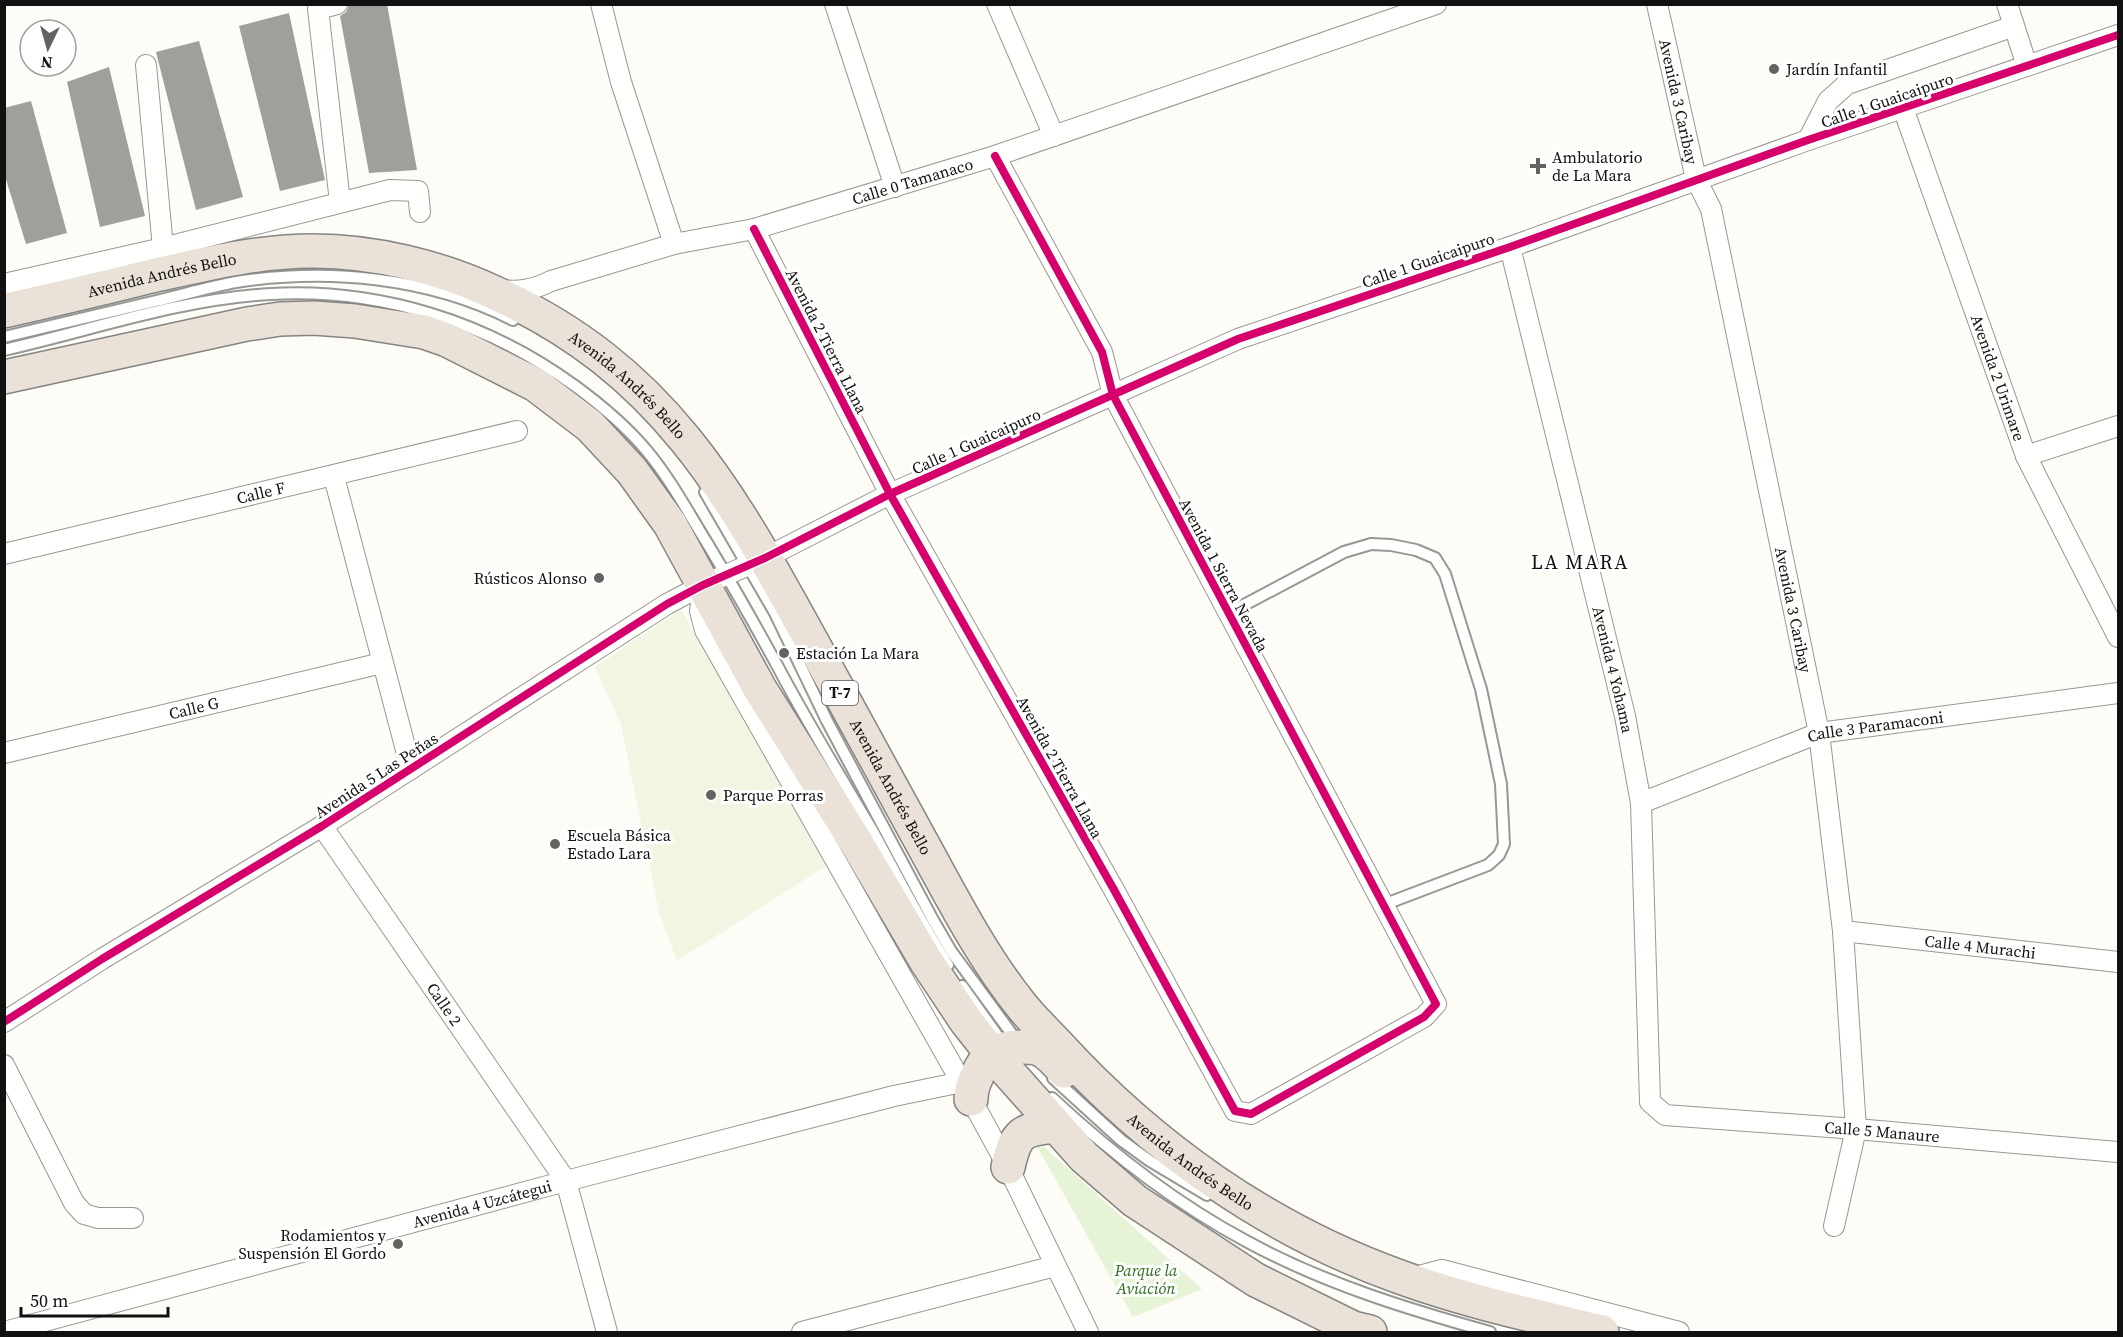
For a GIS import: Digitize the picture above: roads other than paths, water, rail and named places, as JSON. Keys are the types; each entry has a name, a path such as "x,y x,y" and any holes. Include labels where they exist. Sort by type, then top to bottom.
{"highway":[{"name":"Avenida Andrés Bello","path":"4,311 211,262 251,255 310,251 360,254 443,273 485,288 565,330 600,354 649,397 703,459 756,562 969,928 1022,1007 1109,1098 1209,1187 1310,1239 1371,1267 1405,1279 1602,1332"},
{"path":"4,324 63,310 72,304 79,293"},
{"path":"4,377 279,319 355,321 424,332 447,340 536,385 590,426 626,463 670,524 715,580 760,690 856,842 895,911 966,1021 1006,1071 1084,1157 1135,1201 1246,1274 1353,1328 1370,1332"},
{"path":"1006,1071 1024,1024 1022,1007"},
{"path":"1006,1071 1037,1049 1051,1057 1137,1140 1209,1187"},
{"path":"1008,1167 1012,1148 1025,1132 1056,1126"}],"street":[{"path":"337,4 318,9 340,202"},
{"path":"601,4 621,82 674,244"},
{"path":"835,4 895,187"},
{"path":"997,4 1054,136"},
{"name":"Calle 0 Tamanaco","path":"485,288 514,292 526,291 551,281 674,244 754,229 895,187 995,156 1436,4"},
{"name":"Avenida 3 Caribay","path":"1657,4 1696,179 1711,209 1819,733 1843,931 1856,1129 1834,1226"},
{"path":"2007,4 2027,66"},
{"path":"1808,140 1828,101 1847,84 2014,26"},
{"name":"Calle 1 Guaicaipuro","path":"756,562 890,494 1238,339 1510,247 1808,140 2118,36"},
{"path":"146,65 164,248"},
{"name":"Avenida 2 Urimare","path":"1903,108 2026,456 2118,637"},
{"name":"Avenida 1 Sierra Nevada","path":"995,156 1102,352 1113,395 1436,1004"},
{"path":"4,284 164,248 390,190 418,191 420,212"},
{"name":"Avenida 2 Tierra Llana","path":"754,229 890,494 1107,878 1235,1111 1251,1114 1424,1017 1436,1004"},
{"name":"Avenida 4 Yohama","path":"1510,247 1625,716 1641,803 1650,1102"},
{"path":"2026,456 2118,426"},
{"name":"Calle F","path":"4,555 517,431"},
{"path":"334,477 411,769"},
{"name":"Avenida 5 Las Peñas","path":"9,1014 322,826 668,604 756,562"},
{"name":"Calle G","path":"4,753 382,663"},
{"name":"Calle 3 Paramaconi","path":"1641,803 1819,733 2118,693"},
{"name":"Calle 2","path":"322,826 566,1181 608,1332"},
{"name":"Calle 4 Murachi","path":"1843,931 2118,962"},
{"path":"4,1065 74,1203 84,1214 98,1218 133,1218"},
{"path":"1006,1071 1008,1167 1088,1332"},
{"name":"Avenida 4 Uzcátegui","path":"9,1332 566,1181 894,1096 1006,1071"},
{"name":"Calle 5 Manaure","path":"1650,1102 1665,1115 2118,1152"},
{"path":"802,1332 1055,1266"},
{"path":"1405,1279 1442,1270 1679,1332"}],"lane":[{"path":"4,337 234,283 260,279 329,276 405,284 433,290 461,299 519,324"},
{"path":"4,350 227,298 269,294 331,295 422,310 489,335 515,348 556,373 610,414 646,450 675,489 715,580"},
{"path":"699,481 756,562 775,613 827,721 951,951 1006,1071 1078,1123 1134,1168 1247,1242 1317,1275 1368,1295 1490,1332"},
{"path":"1229,613 1344,552 1371,544 1416,550 1435,558 1445,574 1481,689 1501,784 1503,844 1499,855 1488,865 1383,905"}],"place":[{"name":"Jardín Infantil","path":"1774,69"},
{"name":"Ambulatorio de La Mara","path":"1538,166"},
{"name":"Rústicos Alonso","path":"599,578"},
{"name":"Estación La Mara","path":"784,653"},
{"name":"Parque Porras","path":"711,795"},
{"name":"Escuela Básica Estado Lara","path":"555,844"},
{"name":"Rodamientos y Suspensión El Gordo","path":"398,1244"}],"district":[{"name":"LA MARA","path":"1580,562"}],"park label":[{"name":"Parque la Aviación","path":"1146,1279"}]}
